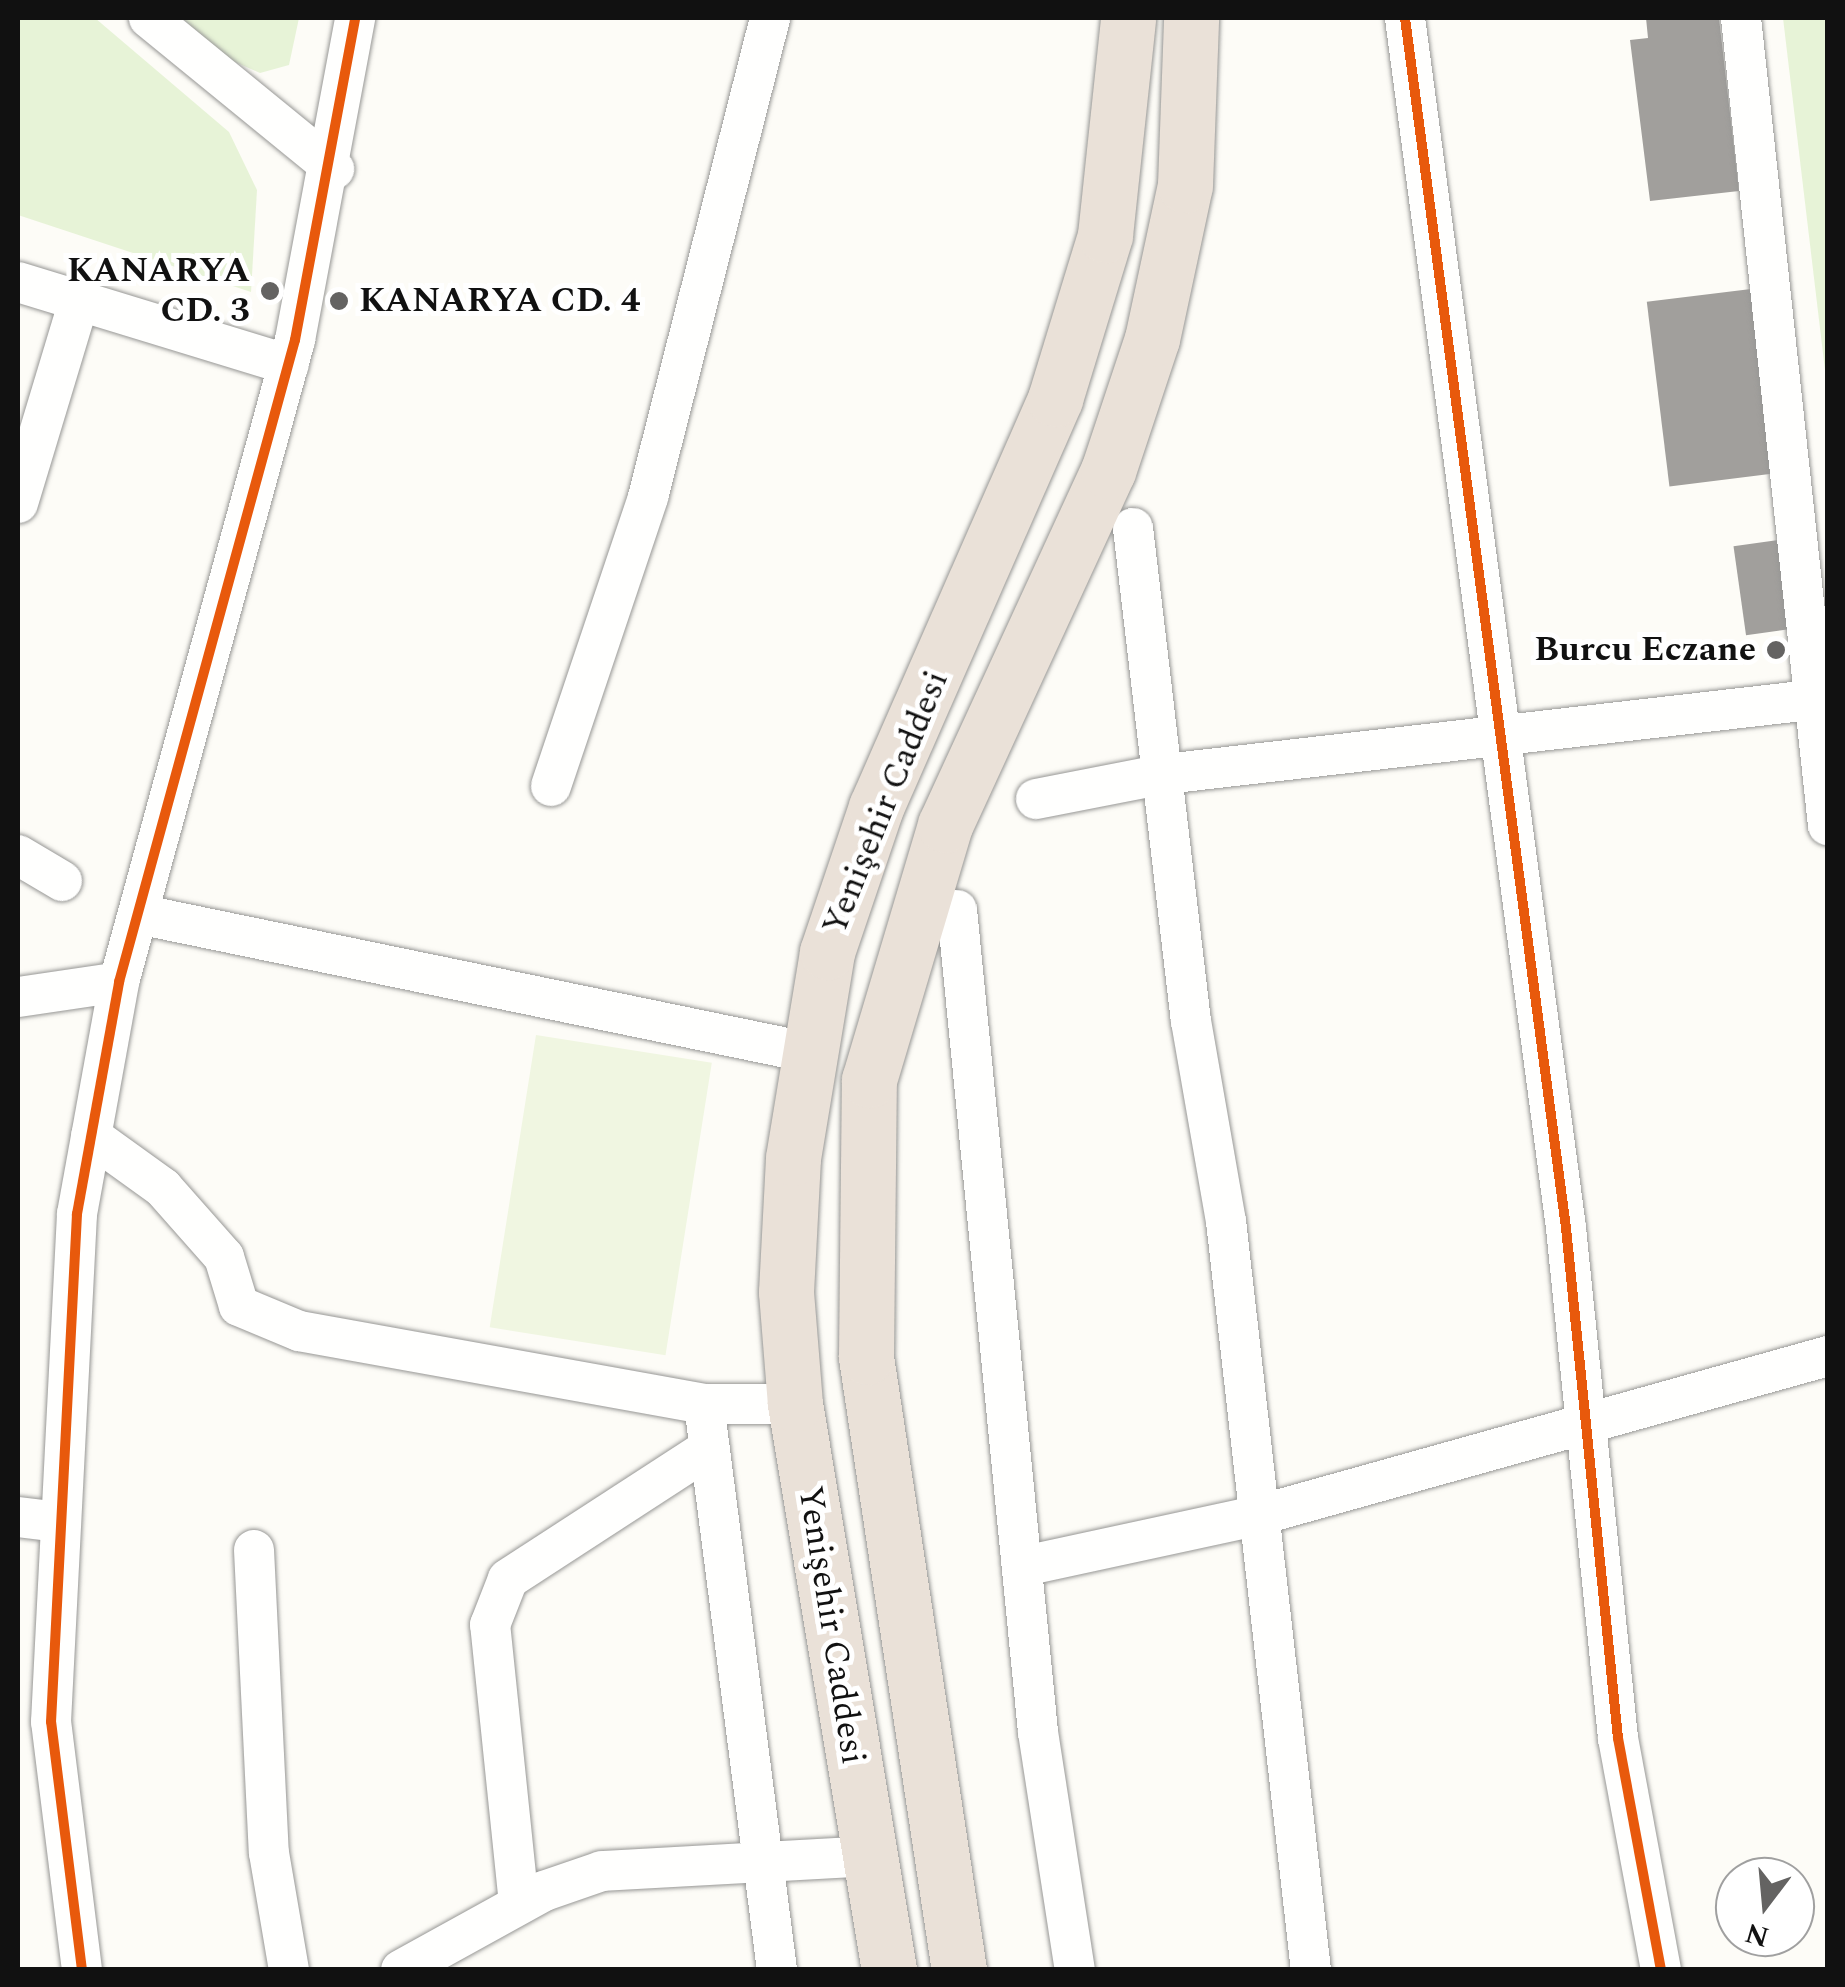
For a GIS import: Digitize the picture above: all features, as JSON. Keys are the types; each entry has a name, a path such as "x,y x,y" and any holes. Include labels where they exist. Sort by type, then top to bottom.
{"highway":[{"name":"Yenişehir Caddesi","path":"890,1970 796,1404 786,1292 806,1052 827,952 876,807 1055,399 1105,235 1128,18"},
{"name":"Yenişehir Caddesi","path":"959,1970 866,1358 869,1080 945,825 1108,471 1152,338 1185,184 1190,18"}],"street":[{"path":"148,18 334,169"},
{"path":"82,1970 51,1722 77,1214 119,982 289,366 334,169 355,18"},
{"path":"552,786 648,498 770,18"},
{"path":"1404,18 1496,740 1566,1228 1618,1738 1661,1970"},
{"path":"1741,18 1820,699 1828,826"},
{"path":"18,282 289,366"},
{"path":"18,504 79,301"},
{"path":"1133,528 1311,1970"},
{"path":"1036,799 1165,774 1496,740 1820,699"},
{"path":"18,856 62,881"},
{"path":"957,910 1024,1566 1075,1970"},
{"path":"138,914 806,1052"},
{"path":"18,997 119,982"},
{"path":"91,1136 163,1188 224,1257 239,1306 299,1331 704,1404 796,1404"},
{"path":"1024,1566 1256,1516 1584,1430 1828,1356"},
{"path":"704,1404 760,1863 777,1970"},
{"path":"519,1904 490,1626 508,1579 707,1450"},
{"path":"18,1517 59,1522"},
{"path":"254,1550 269,1853 289,1970"},
{"path":"401,1970 519,1904 602,1871 870,1856"}],"green space":[{"path":"18,18 95,18 229,132 257,190 251,292 18,215"},
{"path":"182,18 299,18 289,65 260,73 226,58"},
{"path":"1783,18 1827,18 1827,387"},
{"path":"536,1035 712,1063 666,1355 490,1327"}],"building":[{"path":"1646,18 1719,18 1739,191 1650,201 1630,40 1648,38"},
{"path":"1751,289 1774,474 1669,486 1647,302"},
{"path":"1785,539 1798,628 1746,635 1734,546"}],"cycle path":[{"path":"82,1970 51,1722 77,1214 119,982 295,340 355,18"},
{"path":"1405,18 1566,1228 1618,1738 1661,1970"}],"place":[{"name":"KANARYA CD. 3","path":"270,291"},
{"name":"KANARYA CD. 4","path":"339,301"},
{"name":"Burcu Eczane","path":"1776,650"}]}
